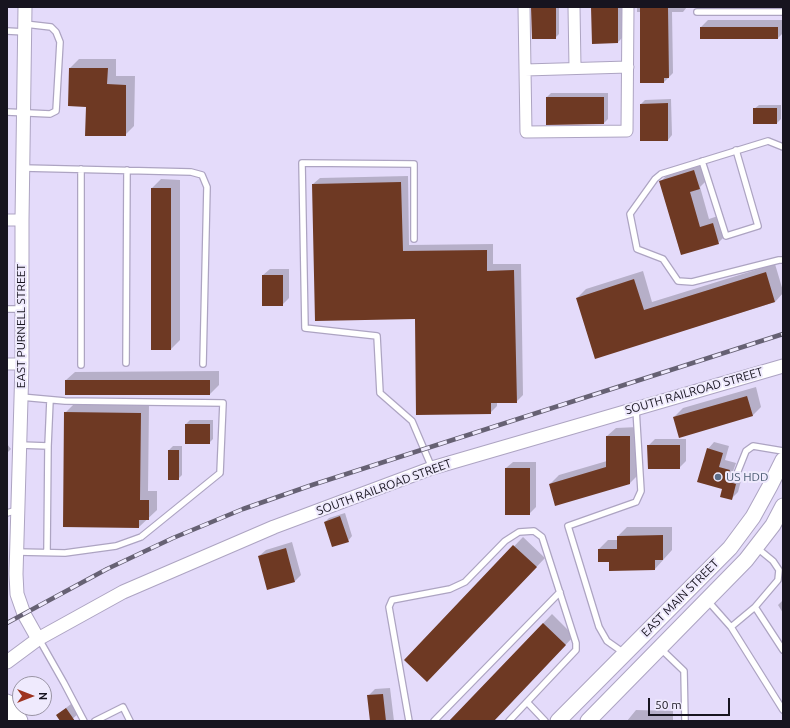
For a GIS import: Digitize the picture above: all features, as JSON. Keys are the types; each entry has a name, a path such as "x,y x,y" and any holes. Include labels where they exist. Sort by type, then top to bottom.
{"main road":[{"name":"EAST MAIN STREET","path":"558,721 730,548 753,517 783,460"},
{"name":"EAST MAIN STREET","path":"588,721 746,560 773,525 783,507"},
{"path":"650,628 662,646"},
{"path":"7,702 19,721"}],"street":[{"name":"EAST PURNELL STREET","path":"25,7 20,445 12,511 16,552 17,594 24,614 38,639"},
{"path":"524,7 526,132 627,131 628,7"},
{"path":"574,7 575,67"},
{"path":"525,70 575,67 628,67"},
{"path":"7,220 22,220"},
{"path":"7,364 22,364"},
{"name":"SOUTH RAILROAD STREET","path":"7,662 38,639 123,592 274,527 432,468 783,366"}],"lane":[{"path":"697,12 783,12"},
{"path":"7,31 25,28 51,27 56,32 60,42 56,111 50,114 7,112"},
{"path":"783,147 768,141 661,174 655,179 630,214 637,250 663,259 678,281 692,282 783,260"},
{"path":"702,161 726,236 758,226 736,150"},
{"path":"414,239 414,164 302,163 305,328 377,336 380,393 412,421 432,468"},
{"path":"23,168 191,172 202,175 207,187 203,364"},
{"path":"81,169 81,365"},
{"path":"126,363 127,170"},
{"path":"7,309 22,309"},
{"path":"16,552 65,552 116,546 141,537 220,473 222,403 65,401 21,397"},
{"path":"47,552 50,400"},
{"path":"624,654 607,641 599,627 568,526 636,502 641,491 636,408"},
{"path":"20,445 48,446"},
{"path":"736,476 746,451 753,446 783,451"},
{"path":"409,721 389,607 392,600 450,589 465,582 505,541 519,532 534,531 542,537 576,643 576,650 509,721"},
{"path":"731,627 755,607 778,580 779,570 773,561 756,547"},
{"path":"434,721 560,592"},
{"path":"706,600 731,627 783,710"},
{"path":"755,607 783,650"},
{"path":"38,639 84,721"},
{"path":"662,646 684,671 685,721"},
{"path":"527,702 545,721"},
{"path":"94,721 123,707 130,721"}],"building":[{"path":"531,7 556,7 556,39 532,39"},
{"path":"591,7 618,7 618,43 592,44"},
{"path":"640,7 668,7 669,78 664,78 664,83 640,83"},
{"path":"700,27 778,27 778,39 700,39"},
{"path":"69,68 108,68 107,84 126,85 126,136 85,136 86,107 68,106"},
{"path":"546,97 604,97 604,124 546,125"},
{"path":"668,103 668,141 640,141 640,104"},
{"path":"753,108 777,108 777,124 753,124"},
{"path":"694,170 700,189 690,192 700,227 713,223 719,244 681,255 659,181"},
{"path":"401,182 403,251 487,250 487,271 514,270 517,403 491,403 491,414 416,415 415,319 315,321 312,184"},
{"path":"151,188 171,188 171,350 151,350"},
{"path":"766,272 775,302 595,359 576,298 634,279 644,310"},
{"path":"262,275 283,275 283,306 262,306"},
{"path":"65,380 210,380 210,395 65,395"},
{"path":"747,396 753,416 679,438 673,417"},
{"path":"64,412 141,413 140,500 149,500 149,520 139,520 139,528 63,527"},
{"path":"185,424 210,424 210,444 185,444"},
{"path":"606,436 630,436 630,484 555,506 549,484 606,467"},
{"path":"647,445 680,445 680,469 648,469"},
{"path":"707,448 723,453 719,467 730,470 726,481 736,484 732,500 720,497 722,489 697,482"},
{"path":"168,450 179,450 179,480 168,480"},
{"path":"505,468 530,468 530,515 505,515"},
{"path":"340,516 349,542 332,547 324,522"},
{"path":"663,535 663,560 655,560 655,570 609,571 609,562 598,562 598,549 617,549 617,536"},
{"path":"513,545 537,567 427,682 404,660"},
{"path":"286,548 295,582 267,590 258,556"},
{"path":"543,623 566,645 494,721 449,721"},
{"path":"383,694 386,721 370,721 367,695"},
{"path":"66,708 75,721 60,721 56,715"}],"railway":[{"path":"7,623 107,569 173,538 243,509 312,485 783,334"}],"place":[{"name":"US HDD","path":"718,477"}]}
